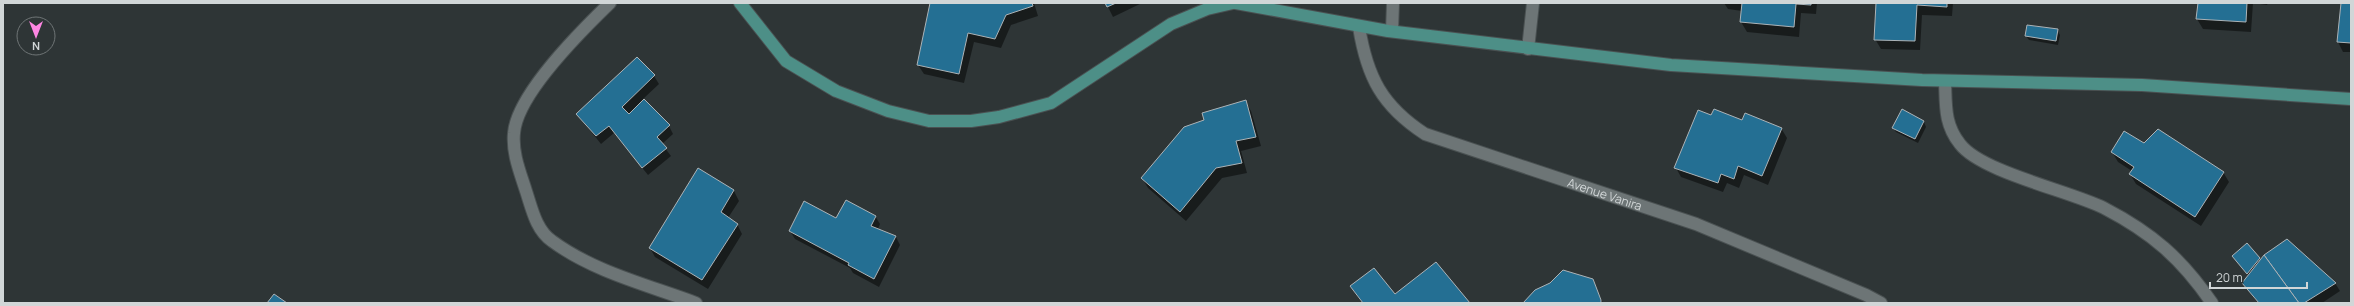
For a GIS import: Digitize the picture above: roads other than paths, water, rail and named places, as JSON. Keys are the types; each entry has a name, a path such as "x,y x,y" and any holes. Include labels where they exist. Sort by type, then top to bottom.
{"main road":[{"path":"740,3 786,61 836,91 888,111 929,121 964,121 999,117 1051,103 1170,24 1207,9 1232,3"},
{"path":"1236,3 1342,21 1359,27 1528,49 1671,65 1945,81 2142,85 2351,98"}],"street":[{"path":"610,3 583,30 529,95 514,131 515,158 536,221 543,233 551,241 586,263 696,303"},
{"path":"1392,31 1393,3"},
{"path":"1528,49 1533,3"},
{"name":"Avenue Vanira","path":"1359,27 1363,50 1377,88 1402,120 1425,134 1696,224 1866,295 1881,303"},
{"path":"1945,81 1946,120 1960,145 1971,154 1996,167 2103,208 2161,243 2192,273 2212,303"}]}
